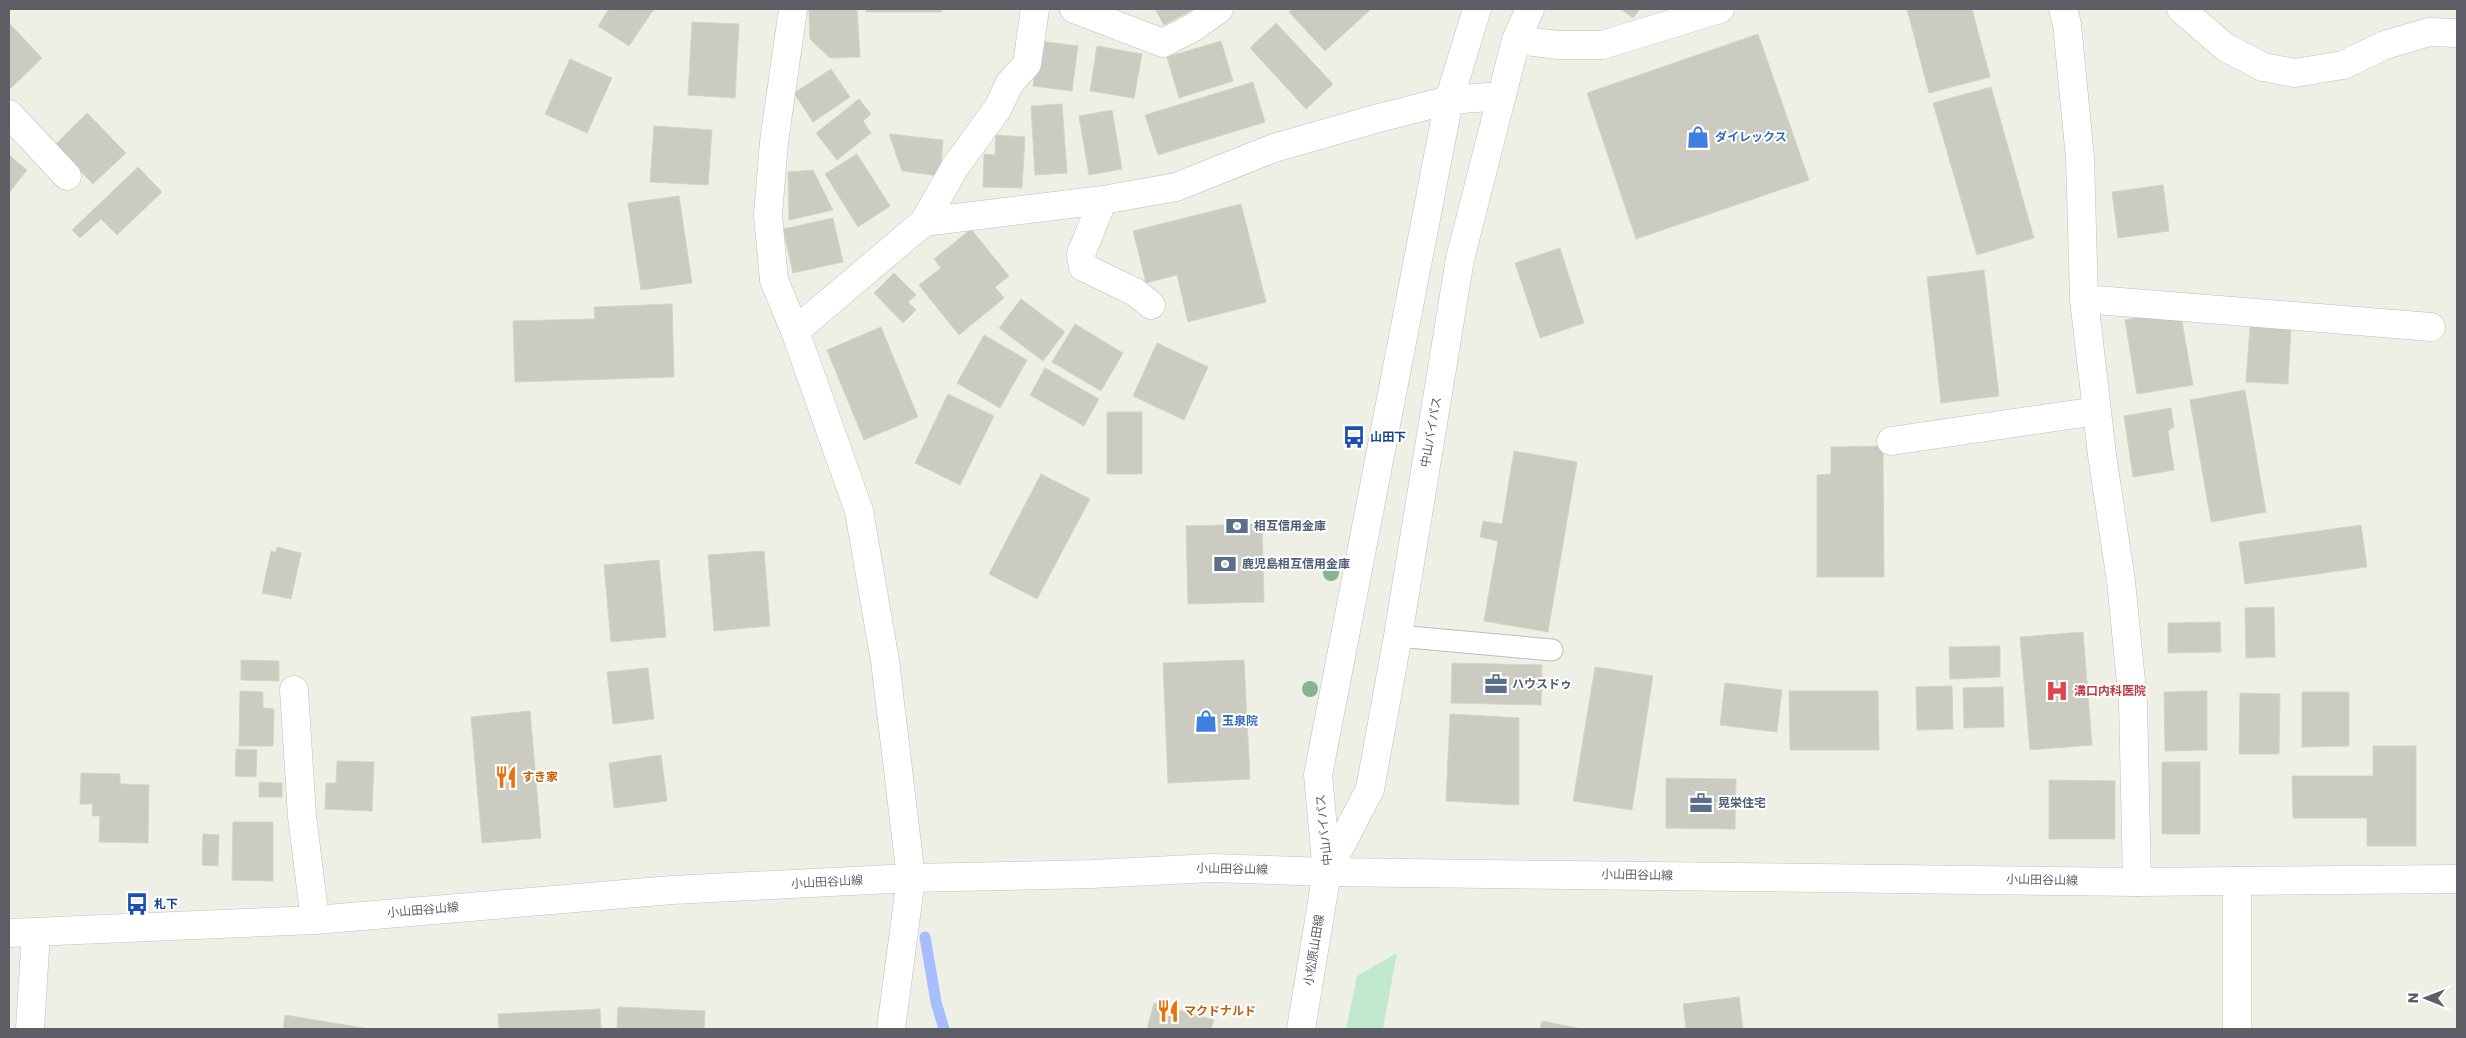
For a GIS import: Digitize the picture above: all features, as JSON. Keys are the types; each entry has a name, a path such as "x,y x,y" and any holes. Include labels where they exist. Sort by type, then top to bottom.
{"street":[{"path":"793,9 774,142 768,215 774,280 795,331 861,520 885,661 910,878 891,1029"},
{"path":"795,331 924,222 955,167 998,108 1009,84 1027,64 1035,9"},
{"path":"1074,9 1163,43 1194,27 1219,9"},
{"name":"中山バイパス","path":"1327,872 1318,775 1448,100 1477,9"},
{"name":"中山バイパス","path":"1327,872 1370,789 1398,636 1460,260 1516,40 1530,9"},
{"path":"1516,40 1558,46 1602,45 1720,9"},
{"path":"2063,9 2068,24 2080,158 2084,299 2097,411 2121,581 2133,702 2137,882"},
{"path":"2181,9 2225,47 2263,67 2296,73 2343,65 2385,45 2429,32 2457,33"},
{"path":"924,222 1103,200 1176,187 1274,148 1448,100 1502,96"},
{"path":"9,114 67,176"},
{"path":"1103,200 1081,254 1083,267 1134,292 1151,305"},
{"path":"2084,299 2431,327"},
{"path":"1891,441 2097,411"},
{"path":"294,690 302,816 315,920"},
{"name":"小山田谷山線","path":"9,933 315,920 672,890 910,878 1092,874 1212,868 1327,872 2137,882 2457,879"},
{"name":"小松原山田線","path":"1301,1029 1327,872"},
{"path":"2237,881 2237,1029"},
{"path":"30,1029 36,932"}],"lane":[{"path":"1398,636 1552,650"}],"green space":[{"path":"1397,953 1383,1029 1346,1029 1357,976"}],"building":[{"path":"609,9 654,9 629,46 598,26"},
{"path":"809,9 857,9 860,57 830,58 810,39"},
{"path":"866,9 941,9 941,12 866,12"},
{"path":"1155,9 1194,9 1164,25"},
{"path":"1293,9 1371,9 1325,51 1289,12"},
{"path":"1621,9 1640,9 1633,18"},
{"path":"1907,9 1972,9 1990,77 1929,93"},
{"path":"692,22 739,24 735,98 688,95"},
{"path":"9,23 42,58 9,90"},
{"path":"1276,23 1333,84 1306,109 1250,48"},
{"name":"ダイレックス","path":"1758,34 1809,180 1636,239 1587,93"},
{"path":"1039,41 1078,46 1072,91 1033,86"},
{"path":"1221,41 1233,81 1179,98 1167,57"},
{"path":"1097,46 1142,54 1134,98 1090,91"},
{"path":"570,59 612,78 587,133 545,114"},
{"path":"831,69 850,97 813,122 794,93"},
{"path":"1253,82 1265,122 1158,155 1145,115"},
{"path":"1991,87 2034,238 1977,255 1933,103"},
{"path":"859,99 871,114 863,121 871,133 837,160 816,133"},
{"path":"1062,104 1067,173 1035,175 1031,106"},
{"path":"1112,110 1122,169 1089,175 1079,116"},
{"path":"87,113 126,153 93,184 55,145"},
{"path":"654,126 712,130 708,185 650,182"},
{"path":"889,134 943,140 940,176 902,171"},
{"path":"996,135 1025,137 1022,188 983,187 984,154 995,155"},
{"path":"857,154 890,206 858,227 825,174"},
{"path":"9,155 27,170 9,193"},
{"path":"138,167 162,192 117,235 101,219 80,238 72,230"},
{"path":"813,170 833,210 789,220 788,172"},
{"path":"2163,185 2169,231 2118,238 2112,192"},
{"path":"679,196 692,283 641,290 628,203"},
{"path":"1241,204 1266,302 1188,322 1177,275 1146,283 1133,231"},
{"path":"833,218 843,262 793,273 783,229"},
{"path":"971,229 1009,276 995,287 1004,298 959,335 919,285 941,268 934,259"},
{"path":"1560,248 1584,323 1540,338 1515,263"},
{"path":"1984,270 1999,396 1941,403 1927,277"},
{"path":"894,273 916,295 908,302 916,310 903,323 874,293"},
{"path":"1021,299 1065,332 1043,361 999,328"},
{"path":"672,304 674,377 515,382 513,321 595,319 594,307"},
{"path":"2180,310 2193,385 2137,394 2125,320"},
{"path":"1075,324 1123,353 1101,391 1052,362"},
{"path":"2250,326 2291,328 2288,384 2246,382"},
{"path":"881,327 918,417 864,440 827,350"},
{"path":"984,335 1027,360 1000,408 957,383"},
{"path":"1157,343 1208,367 1184,420 1133,396"},
{"path":"1045,368 1099,399 1084,426 1030,395"},
{"path":"2245,390 2266,512 2211,522 2190,400"},
{"path":"948,394 994,416 960,485 915,463"},
{"path":"2171,408 2174,427 2168,431 2174,470 2133,477 2124,416"},
{"path":"1107,412 1142,412 1142,474 1107,474"},
{"path":"1883,446 1884,577 1817,577 1817,475 1831,474 1831,447"},
{"path":"1514,451 1577,462 1548,632 1484,621 1498,541 1480,537 1483,521 1502,524"},
{"path":"1041,474 1090,499 1037,599 989,574"},
{"name":"鹿児島相互信用金庫","path":"1262,524 1264,602 1188,604 1186,526"},
{"path":"2361,525 2367,567 2245,584 2239,542"},
{"path":"277,547 301,553 291,599 262,593 271,551 276,552"},
{"path":"764,551 770,626 714,631 708,555"},
{"path":"659,560 666,637 611,642 604,565"},
{"path":"2274,607 2275,657 2246,658 2245,608"},
{"path":"2220,622 2221,652 2168,653 2168,623"},
{"name":"溝口内科医院","path":"2083,632 2092,745 2030,750 2020,637"},
{"path":"2000,646 2000,677 1950,679 1949,647"},
{"path":"241,660 279,661 279,681 241,680"},
{"name":"玉泉院","path":"1244,660 1250,779 1168,783 1163,663"},
{"name":"ハウスドゥ","path":"1452,663 1542,665 1541,705 1451,703"},
{"path":"1595,667 1653,676 1632,810 1573,801"},
{"path":"648,668 654,719 613,724 607,672"},
{"path":"1725,683 1782,690 1777,732 1720,725"},
{"path":"1952,686 1953,729 1917,730 1916,687"},
{"path":"2003,687 2004,727 1964,728 1963,688"},
{"path":"240,691 263,692 263,708 274,709 273,746 239,746"},
{"path":"1789,691 1878,691 1879,750 1790,750"},
{"path":"2207,691 2207,750 2165,751 2164,692"},
{"path":"2302,692 2349,692 2349,746 2302,747"},
{"path":"2240,693 2280,694 2279,754 2239,754"},
{"name":"すき家","path":"530,711 541,838 482,843 471,717"},
{"path":"1450,714 1519,718 1519,805 1446,801"},
{"path":"2373,746 2416,746 2416,846 2367,846 2367,818 2293,818 2292,776 2373,776"},
{"path":"236,749 257,750 256,777 235,776"},
{"path":"661,755 667,801 614,808 609,763"},
{"path":"337,761 374,762 372,811 325,809 326,783 336,783"},
{"path":"2162,762 2200,762 2200,834 2162,834"},
{"path":"81,773 120,774 120,784 149,785 148,843 99,842 100,816 92,816 93,804 80,804"},
{"name":"晃栄住宅","path":"1666,778 1736,779 1735,829 1666,828"},
{"path":"2049,780 2115,781 2115,839 2049,839"},
{"path":"259,782 282,783 282,797 259,797"},
{"path":"233,822 273,822 273,881 232,880"},
{"path":"203,834 219,835 218,866 202,865"},
{"path":"1739,997 1743,1029 1686,1029 1683,1004"},
{"name":"マクドナルド","path":"1154,1003 1214,1020 1211,1029 1147,1029"},
{"path":"618,1007 705,1011 704,1029 617,1029"},
{"path":"600,1009 601,1029 499,1029 498,1014"},
{"path":"285,1015 370,1029 283,1029"},
{"path":"1542,1021 1582,1029 1540,1029"}],"waterway":[{"path":"925,937 936,1002 944,1029"}],"place":[{"name":"ダイレックス","path":"1698,137"},
{"name":"山田下","path":"1354,437"},
{"name":"相互信用金庫","path":"1237,526"},
{"name":"鹿児島相互信用金庫","path":"1225,564"},
{"name":"ハウスドゥ","path":"1496,684"},
{"name":"溝口内科医院","path":"2057,691"},
{"name":"玉泉院","path":"1206,721"},
{"name":"すき家","path":"506,777"},
{"name":"晃栄住宅","path":"1701,803"},
{"name":"札下","path":"137,904"},
{"name":"マクドナルド","path":"1168,1011"}]}
